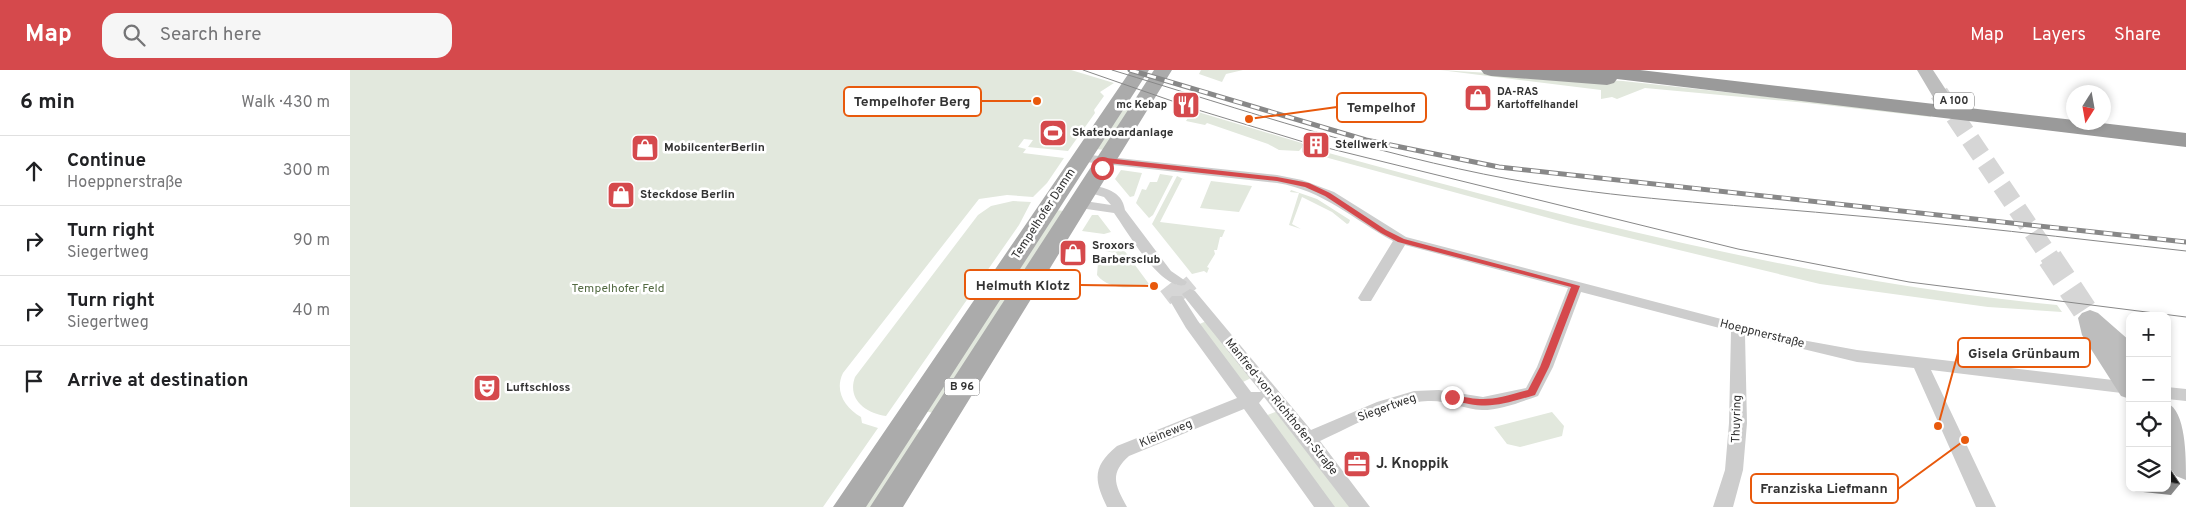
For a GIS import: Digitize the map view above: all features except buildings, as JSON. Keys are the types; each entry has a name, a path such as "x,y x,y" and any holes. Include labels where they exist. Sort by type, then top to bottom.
{"highway":[{"path":"1491,70 1681,84 1698,82"},
{"name":"A 100","path":"1588,70 2066,117"},
{"name":"A 100","path":"1673,70 1835,86 2066,116"},
{"path":"2111,121 2186,124"},
{"name":"A 100","path":"2111,122 2186,131"},
{"name":"A 100","path":"2111,124 2186,140"},
{"path":"2107,130 2116,137 2186,149"}],"main road":[{"name":"Tempelhofer Damm","path":"849,507 1140,70"},
{"name":"Tempelhofer Damm","path":"886,507 1163,70"},
{"path":"1926,70 1939,93"},
{"path":"2126,384 2094,335 2090,318 2116,340 2129,357"},
{"path":"2171,418 2186,439"},
{"path":"905,424 937,426"},
{"path":"2170,447 2186,469"}],"street":[{"name":"Hoeppnerstraße","path":"1082,158 1277,179 1307,185 1328,194 1383,232 1401,240 1739,329 1857,356 2126,389"},
{"path":"1083,196 1118,210"},
{"name":"Manfred-von-Richthofen-Straße","path":"1083,196 1113,197 1118,210 1181,294 1248,400 1325,507"},
{"path":"1366,298 1401,240"},
{"name":"Siegertweg","path":"1308,439 1413,398 1427,395 1452,397 1476,404 1488,404 1532,392 1545,367 1576,286"},
{"name":"Manfred-von-Richthofen-Straße","path":"1181,294 1270,392 1360,507"},
{"name":"Thuyring","path":"1723,507 1734,470 1738,423 1737,338 1739,329"},
{"path":"1920,364 1986,507"},
{"name":"Kleineweg","path":"1117,507 1106,481 1108,466 1113,458 1123,451 1270,392"},
{"path":"2171,393 2186,395"}],"green space":[{"name":"Tempelhofer Feld","path":"350,70 1071,70 1114,83 1100,92 1104,96 1094,110 1095,113 1068,151 1028,147 1033,140 1024,139 1018,147 1026,149 1023,153 1064,158 1047,183 1033,197 1007,195 979,199 843,373 840,386 846,404 861,417 862,423 878,428 823,507 350,507"},
{"path":"1201,70 1243,70 1226,74 1222,82 1199,74"},
{"path":"1440,70 1623,81 1930,114 1931,117 1645,88 1617,99 1612,97 1601,99 1601,90"},
{"path":"1124,103 1136,104 1106,150 1095,149"},
{"path":"1188,109 1305,144 1299,151 1279,150 1268,144 1207,123 1205,125 1186,121 1189,116"},
{"path":"1325,152 1506,200 1688,244 1872,280 1964,294 2057,305 2062,312 1988,307 1820,284 1571,224 1321,156"},
{"path":"1121,170 1142,173 1134,196 1130,197 1115,179"},
{"path":"1160,174 1173,176 1153,215 1149,218 1136,203 1142,189 1146,190 1150,182 1157,182"},
{"path":"1177,176 1185,180 1182,179 1160,222 1225,230 1222,237 1220,237 1217,250 1214,250 1215,254 1207,267 1209,268 1207,273 1204,271 1192,274 1152,224"},
{"path":"1211,181 1252,186 1239,212 1200,208"},
{"path":"1291,190 1317,199 1350,220 1349,223 1347,224 1332,212 1302,197 1292,224 1301,229 1289,225 1299,193 1290,192"},
{"path":"1013,201 1031,202 1019,225 886,416 871,412 865,408 860,404 854,392 855,377 978,215 991,206"},
{"path":"1055,210 1065,211 934,413 924,411"},
{"path":"1092,215 1098,215 1111,232 1104,234 1082,231"},
{"path":"1118,242 1149,284 1135,287 1114,286 1097,275 1098,262 1109,263 1115,253 1105,251"},
{"path":"1209,320 1253,377 1241,383 1197,325"},
{"path":"1278,411 1352,507 1334,507 1265,416"},
{"path":"1552,412 1564,426 1562,436 1520,447 1507,444 1494,427"},
{"path":"913,429 923,430 875,507 860,507"}],"tunnel":[{"path":"1939,93 2051,259"},
{"path":"2050,258 2090,318"},
{"path":"1180,282 1190,294"},
{"path":"1167,286 1177,299"}],"tram line":[{"path":"1083,70 1198,110 1307,143 1738,249 1909,282 2186,317"},
{"path":"1112,70 1408,157 1459,169 1550,186 1672,200 1924,222 2186,251"}],"railway":[{"path":"1130,70 1366,140 1499,167 2186,242"}],"place":[{"name":"DA-RAS Kartoffelhandel","path":"1478,98"},
{"name":"Tempelhofer Berg","path":"1037,101"},
{"name":"mc Kebap","path":"1186,105"},
{"name":"Tempelhof","path":"1249,119"},
{"name":"Skateboardanlage","path":"1053,133"},
{"name":"Stellwerk","path":"1316,145"},
{"name":"MobilcenterBerlin","path":"645,148"},
{"name":"Steckdose Berlin","path":"621,195"},
{"name":"Sroxors Barbersclub","path":"1073,253"},
{"name":"Helmuth Klotz","path":"1154,286"},
{"name":"Luftschloss","path":"487,388"},
{"name":"Gisela Grünbaum","path":"1938,426"},
{"name":"Franziska Liefmann","path":"1965,440"},
{"name":"J. Knoppik","path":"1357,464"}],"route":[{"path":"1102,168 1106,160 1277,179 1307,185 1328,194 1383,232 1401,240 1576,286 1545,367 1532,392 1488,404 1476,404 1452,397"}]}
